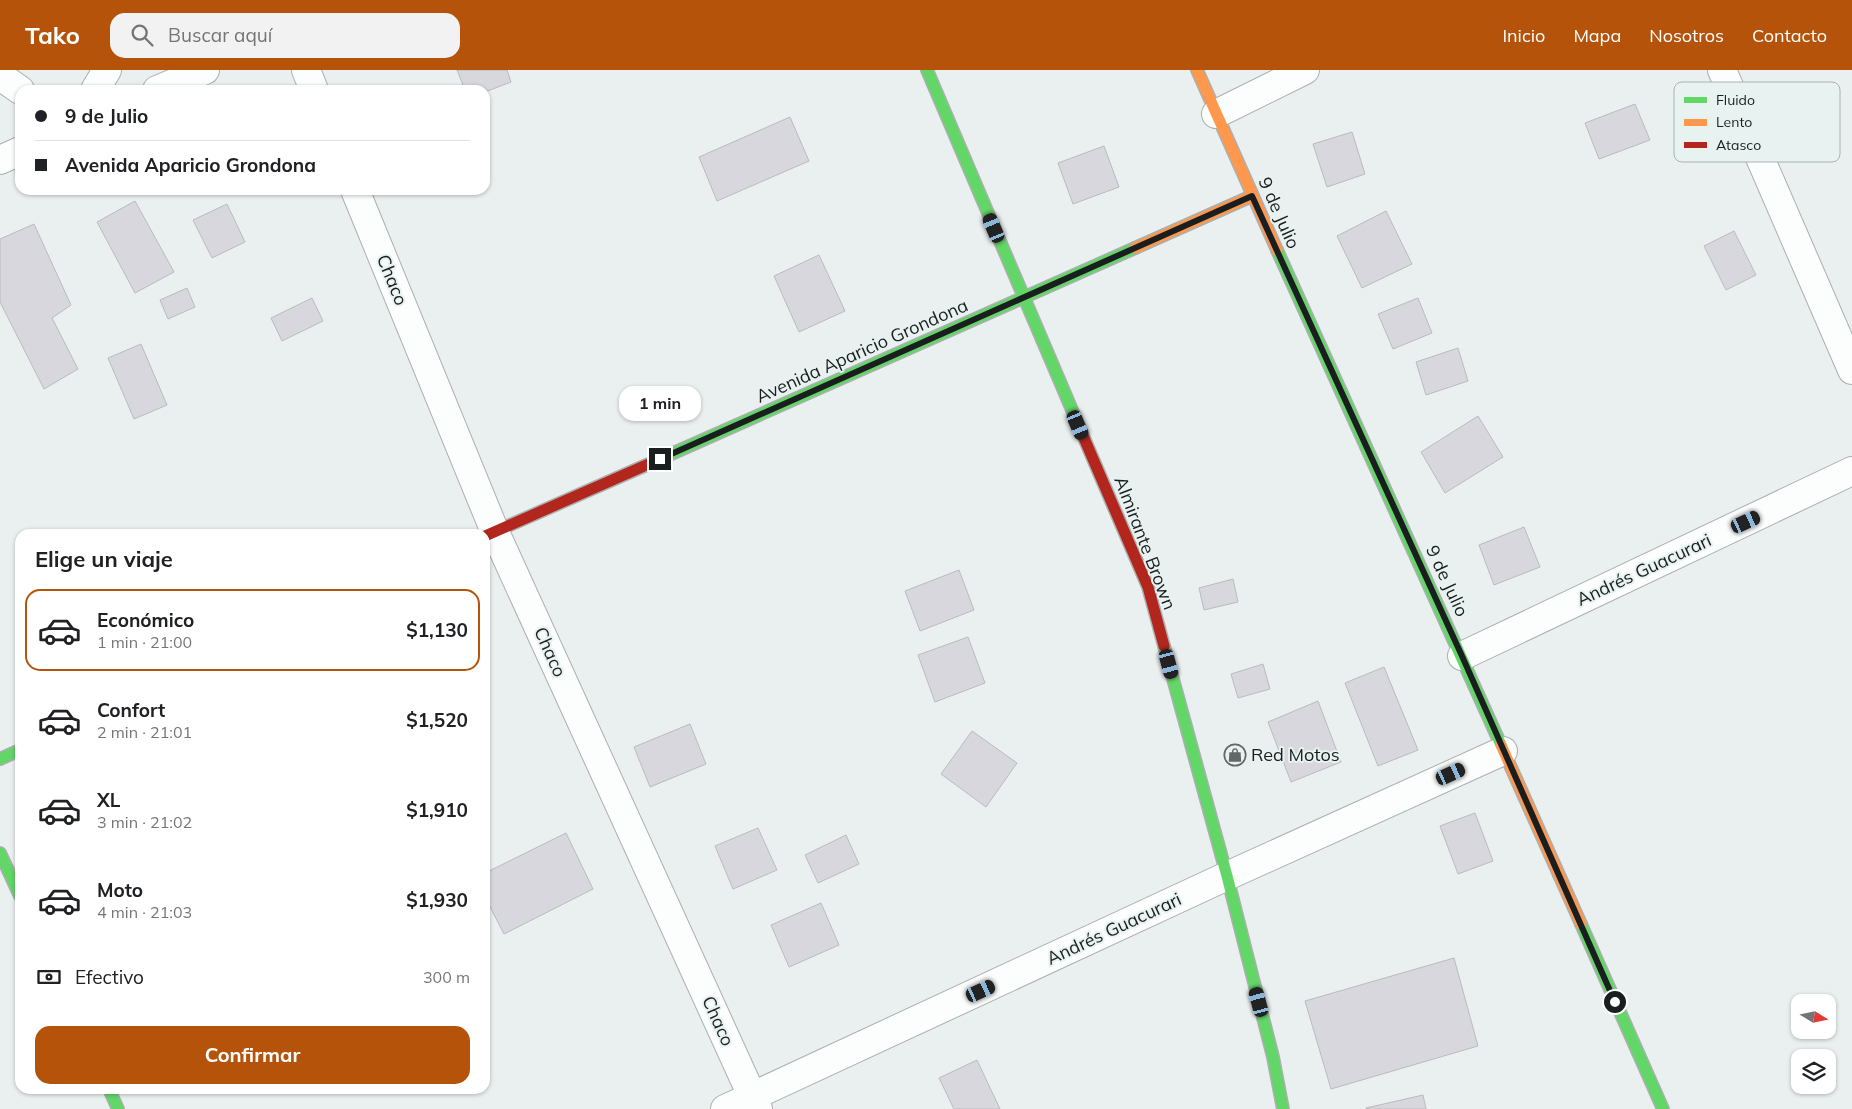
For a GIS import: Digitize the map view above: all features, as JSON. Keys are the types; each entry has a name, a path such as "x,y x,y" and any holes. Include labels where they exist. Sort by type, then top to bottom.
{"street":[{"path":"98,85 107,70"},
{"path":"170,85 205,70"},
{"path":"306,70 312,85"},
{"name":"Almirante Brown","path":"927,70 1148,588 1227,876 1273,1057 1283,1109"},
{"name":"9 de Julio","path":"1197,70 1252,196 1462,656 1662,1109"},
{"path":"1216,114 1305,70"},
{"path":"1722,70 1727,82"},
{"path":"0,76 15,86"},
{"path":"0,160 15,153"},
{"path":"1762,162 1852,370"},
{"name":"Chaco","path":"357,195 488,529"},
{"name":"Avenida Aparicio Grondona","path":"490,534 1252,196"},
{"name":"Andrés Guacurari","path":"1462,656 1852,471"},
{"name":"Chaco","path":"490,534 755,1103"},
{"name":"Andrés Guacurari","path":"726,1109 755,1103 1227,876 1503,751"},
{"path":"0,759 15,752"},
{"path":"0,853 15,885"},
{"path":"111,1094 118,1109"}],"building":[{"path":"457,70 507,70 511,82 490,90 490,85 463,85"},
{"path":"1635,104 1650,140 1599,159 1585,123"},
{"path":"790,117 809,161 717,201 699,157"},
{"path":"1352,132 1365,174 1327,187 1313,144"},
{"path":"1104,146 1119,187 1073,204 1058,163"},
{"path":"135,201 174,272 135,293 97,222"},
{"path":"227,204 245,242 212,258 193,220"},
{"path":"1386,211 1412,264 1362,288 1337,236"},
{"path":"34,224 71,305 52,318 78,369 44,389 0,302 0,239"},
{"path":"1734,231 1756,275 1726,290 1704,246"},
{"path":"819,255 845,311 799,332 774,276"},
{"path":"187,288 195,307 168,319 160,300"},
{"path":"312,298 323,321 282,341 271,318"},
{"path":"1418,298 1432,333 1393,349 1378,314"},
{"path":"141,344 167,405 134,419 108,358"},
{"path":"1458,348 1468,381 1426,395 1416,362"},
{"path":"1478,416 1503,457 1445,493 1421,452"},
{"path":"1524,527 1540,567 1494,585 1479,545"},
{"path":"959,570 974,610 920,631 905,591"},
{"path":"1233,579 1238,602 1204,610 1199,588"},
{"path":"968,637 985,683 935,702 918,655"},
{"path":"1263,664 1270,689 1238,698 1231,674"},
{"path":"1384,667 1418,750 1378,766 1345,683"},
{"path":"1318,701 1341,762 1291,782 1268,722"},
{"path":"690,724 706,764 650,787 634,747"},
{"path":"972,731 1017,763 986,807 941,774"},
{"path":"1475,813 1493,861 1458,874 1440,826"},
{"path":"758,828 777,870 733,889 715,846"},
{"path":"566,833 593,889 504,934 490,907 490,871"},
{"path":"846,835 859,864 818,883 805,855"},
{"path":"821,903 839,945 789,967 771,925"},
{"path":"1454,958 1478,1046 1331,1089 1305,1001"},
{"path":"977,1060 1000,1109 954,1109 939,1078"},
{"path":"1423,1095 1426,1109 1366,1109 1366,1108"}],"traffic: fast":[{"path":"927,70 1081,431"},
{"path":"651,463 1135,248"},
{"path":"1277,250 1501,745"},
{"path":"1164,646 1227,876 1273,1057 1283,1109"},
{"path":"0,759 15,752"},
{"path":"0,853 15,885"},
{"path":"1581,924 1663,1109"},
{"path":"111,1094 118,1109"}],"traffic: slow":[{"path":"1197,70 1277,250"},
{"path":"1135,248 1252,196"},
{"path":"1501,745 1581,924"}],"traffic: jam":[{"path":"1081,431 1148,587 1164,646"},
{"path":"490,534 651,463"}],"place":[{"name":"Red Motos","path":"1235,755"}],"route":[{"path":"660,459 1252,196 1462,656 1615,1002"}]}
